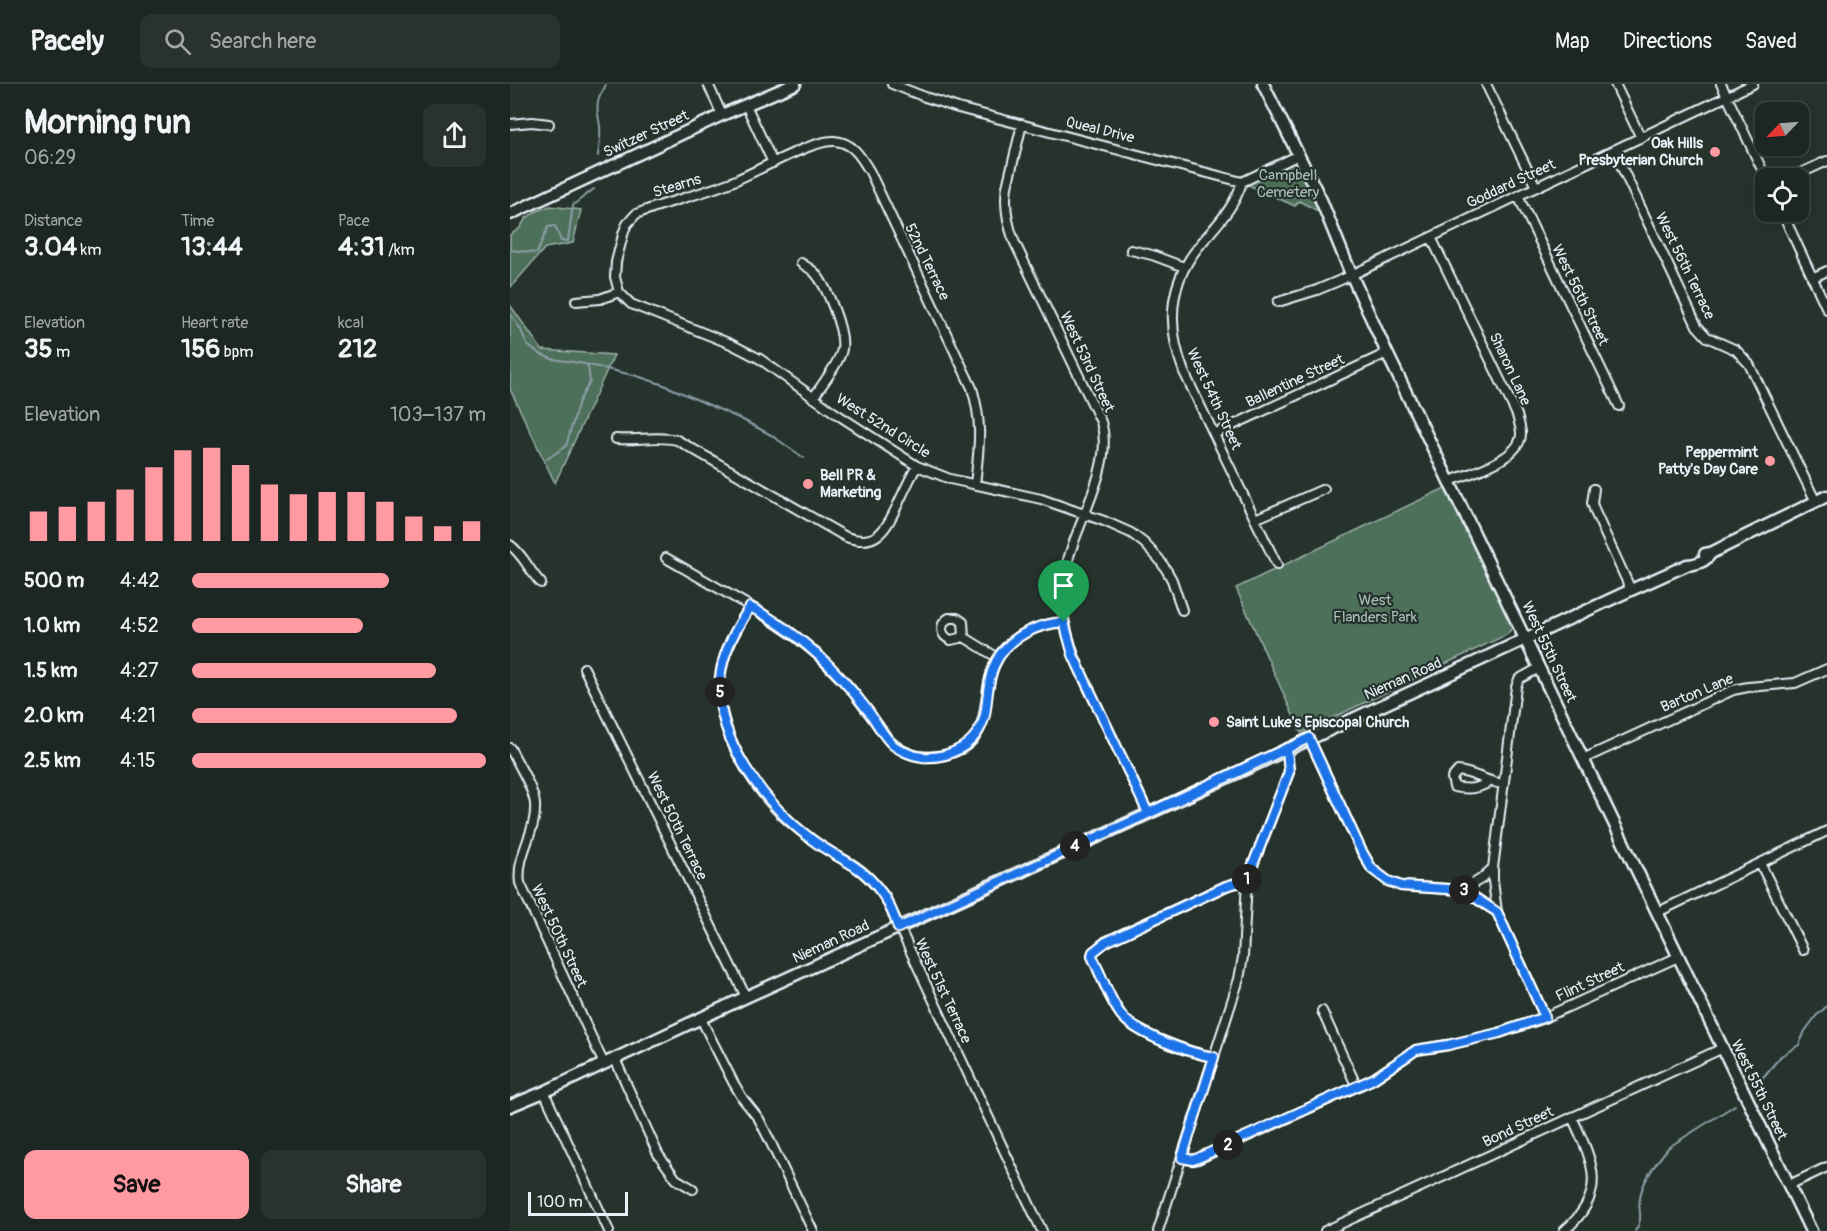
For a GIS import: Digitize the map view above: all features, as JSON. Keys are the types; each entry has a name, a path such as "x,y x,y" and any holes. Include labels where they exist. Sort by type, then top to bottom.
{"street":[{"path":"708,84 722,115"},
{"name":"Switzer Street","path":"511,211 795,84"},
{"name":"Queal Drive","path":"892,84 925,97 1242,182"},
{"name":"West 55th Street","path":"1263,84 1321,200 1387,353 1811,1231"},
{"path":"1486,84 1536,187"},
{"path":"1615,84 1641,138"},
{"path":"1720,84 1761,168"},
{"name":"Goddard Street","path":"1278,302 1317,290 1753,84"},
{"path":"746,105 773,163"},
{"path":"510,124 532,122 549,124"},
{"name":"West 53rd Street","path":"1022,124 1007,187 1008,222 1014,241 1104,431 1103,462 1065,570 1062,600 1064,622 1073,655 1148,813"},
{"name":"Stearns","path":"619,292 615,277 616,262 627,224 636,214 706,192 818,143 835,141 845,144"},
{"name":"52nd Terrace","path":"845,144 854,149 870,172 976,398 981,432 975,485"},
{"name":"West 56th Terrace","path":"1614,151 1698,326 1707,337 1736,350 1749,364 1816,502"},
{"path":"1242,182 1299,155"},
{"path":"1809,169 1827,161"},
{"name":"West 54th Street","path":"1242,182 1232,207 1184,267 1174,302 1175,343 1184,372 1276,565"},
{"name":"West 56th Street","path":"1518,196 1619,406"},
{"path":"1787,222 1827,309"},
{"name":"Sharon Lane","path":"1431,237 1517,415 1522,434 1518,446 1508,456 1450,481"},
{"path":"1131,250 1184,267"},
{"path":"801,263 818,277 837,315 843,339 840,356 813,398"},
{"path":"1812,278 1827,271"},
{"path":"576,301 600,299 619,292"},
{"name":"West 52nd Circle","path":"619,292 631,304 731,344 760,359 813,398 916,466 950,479 1041,500 1131,533 1144,543 1167,571 1182,610"},
{"name":"Ballentine Street","path":"1214,434 1387,353"},
{"path":"616,440 633,441 657,438 677,440 856,541 866,541 876,537 886,528 916,466"},
{"path":"1255,519 1324,489"},
{"path":"1594,489 1592,503 1595,512 1631,590"},
{"name":"Nieman Road","path":"510,1106 1687,565 1693,559 1711,553 1827,496"},
{"path":"510,545 520,554 541,583"},
{"path":"666,558 778,623 817,654 850,688 895,747 917,756 933,757 948,754 966,746 975,736 983,720 991,674 998,658 1015,640 1029,631 1044,625 1064,622"},
{"name":"West 51st Terrace","path":"750,607 728,645 720,679 721,707 733,742 748,772 774,807 813,841 857,868 885,897 1042,1231"},
{"path":"964,637 998,658"},
{"name":"West 50th Terrace","path":"584,668 746,997"},
{"path":"1539,668 1519,679 1516,687 1493,868 1497,912 1545,1017"},
{"name":"Barton Lane","path":"1583,759 1733,690 1795,683 1827,669"},
{"path":"1309,738 1366,861 1377,874 1401,886 1463,890 1497,912"},
{"name":"West 50th Street","path":"510,748 534,802 534,819 522,854 519,873 524,894 604,1064"},
{"path":"1158,1231 1230,1008 1243,957 1247,880 1289,772 1287,748"},
{"path":"1490,782 1503,784"},
{"path":"1658,912 1827,831"},
{"path":"1760,863 1803,950"},
{"path":"1463,890 1493,868"},
{"path":"510,876 519,873"},
{"path":"1214,1057 1186,1050 1138,1030 1129,1023 1116,1006 1092,956 1093,952 1106,942 1226,886 1247,880"},
{"name":"Flint Street","path":"1182,1158 1193,1160 1205,1156 1373,1079 1416,1050 1499,1033 1545,1017 1678,957"},
{"path":"1322,1011 1356,1085"},
{"path":"701,1019 733,1082 759,1119 771,1141 813,1231"},
{"name":"Bond Street","path":"1325,1231 1723,1048"},
{"path":"615,1059 658,1154 676,1179 693,1189"},
{"path":"544,1092 609,1231"},
{"path":"1564,1231 1579,1216 1593,1183 1593,1168 1589,1154 1572,1117"},
{"path":"1789,1185 1827,1167"}],"green space":[{"name":"Campbell Cemetery","path":"1294,163 1299,165 1322,213 1299,201 1295,206 1246,184"},
{"path":"550,206 581,210 573,243 545,248 510,288 510,235 520,228 526,218"},
{"path":"510,305 542,350 614,355 555,483 510,389"},
{"name":"West Flanders Park","path":"1447,487 1513,626 1508,634 1301,733 1236,588"}],"waterway":[{"path":"598,156 600,130 597,105 606,84"},
{"path":"510,250 537,253 548,227 555,226 561,241 568,241 573,205 594,189"},
{"path":"510,313 527,345 540,354 552,359 637,376 664,385 741,419 771,435 804,458"},
{"path":"547,459 566,446 579,401 590,382 588,366"},
{"path":"1759,1082 1781,1056 1799,1045 1805,1031 1827,1006"},
{"path":"1635,1231 1640,1222 1641,1191 1651,1171 1665,1152 1669,1147 1735,1105"}],"place":[{"name":"Oak Hills Presbyterian Church","path":"1715,152"},
{"name":"Peppermint Patty's Day Care","path":"1770,461"},
{"name":"Bell PR & Marketing","path":"808,484"},
{"name":"Saint Luke's Episcopal Church","path":"1214,722"}],"route":[{"path":"1064,622 1044,625 1029,631 1002,652 991,674 985,712 979,730 966,746 948,754 924,757 895,747 850,688 817,654 778,623 750,607 725,653 719,690 721,707 733,742 748,772 765,796 790,823 871,880 885,897 895,916 898,928 1237,773 1287,748 1309,738 1366,861 1372,869 1388,881 1401,886 1463,890 1497,912 1545,1017 1499,1033 1416,1050 1373,1079 1198,1158 1193,1160 1182,1158 1214,1057 1186,1050 1138,1030 1129,1023 1116,1006 1092,956 1093,952 1106,942 1226,886 1247,880 1289,772 1287,748 1148,813 1073,655 1064,622"}]}
